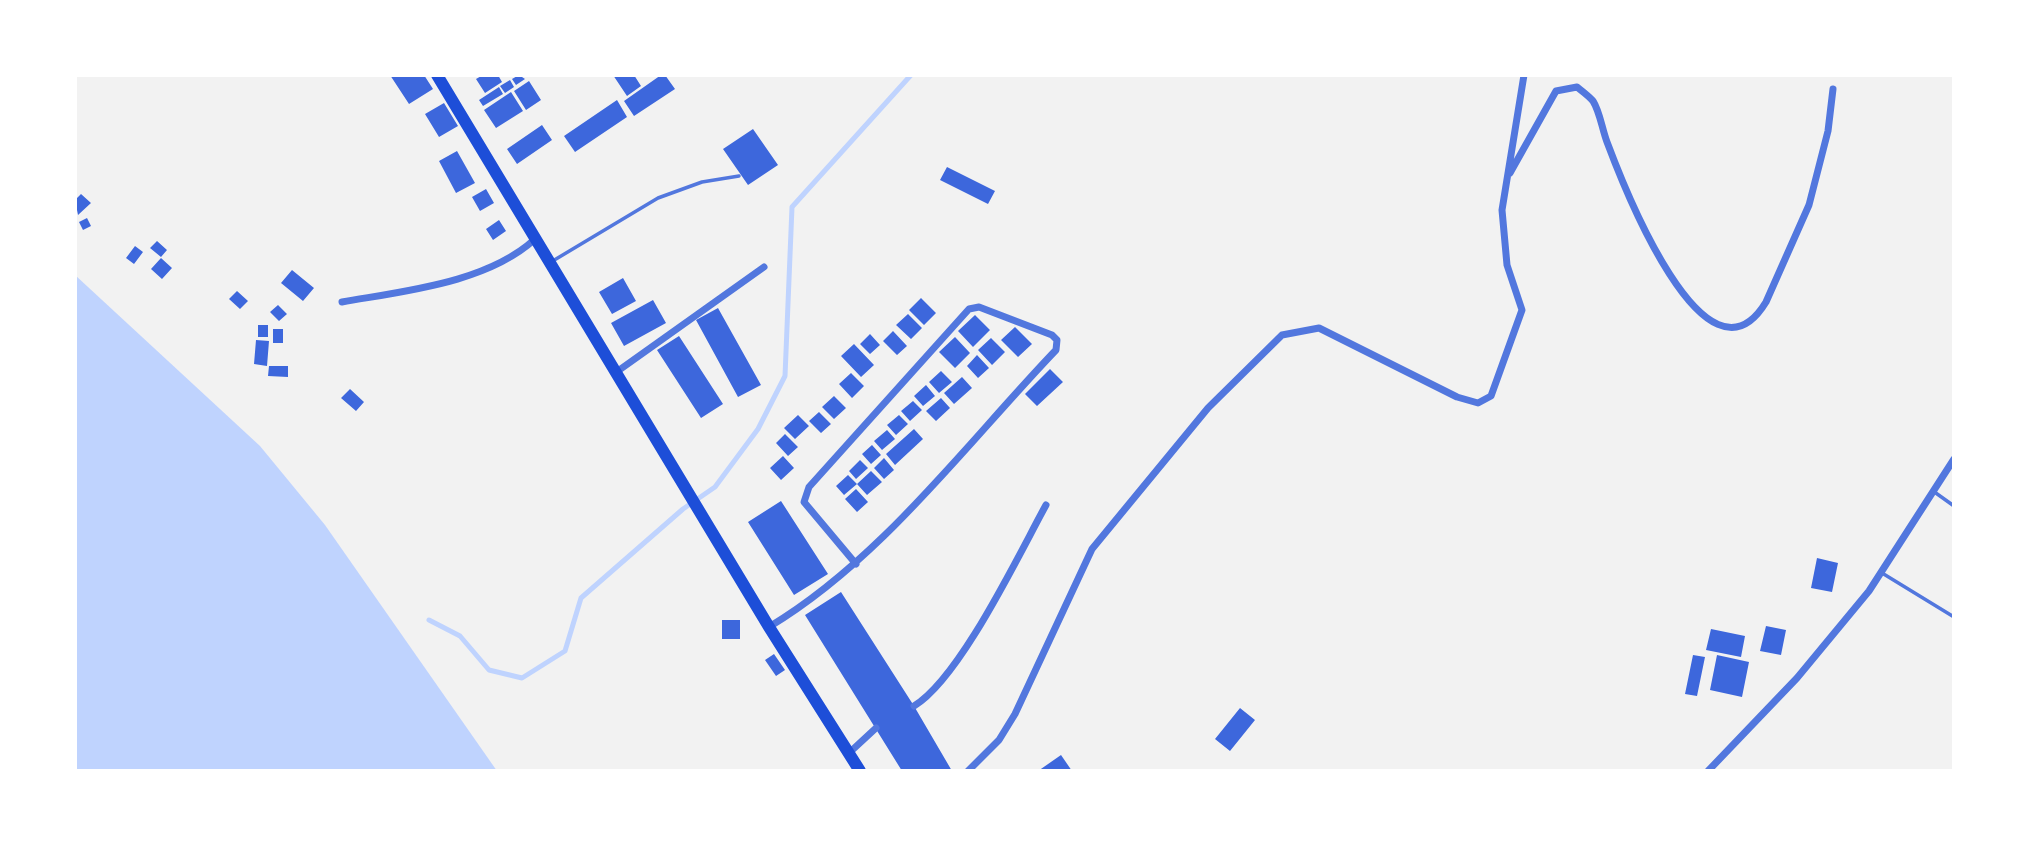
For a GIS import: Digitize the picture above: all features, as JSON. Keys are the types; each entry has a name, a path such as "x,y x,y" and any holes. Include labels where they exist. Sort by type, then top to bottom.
{"highway":[{"path":"437,75 769,627 860,771"}],"street":[{"path":"968,771 999,740 1015,714 1092,549 1208,408 1282,335 1319,328 1457,397 1478,403 1491,396 1522,310 1507,265 1502,210 1524,75"},
{"path":"1507,178 1556,91 1577,87 1593,102 1630,201 1658,257 1700,315 1719,326 1737,327 1758,316 1809,205 1828,131 1833,89"},
{"path":"342,302 449,281 501,260 536,239"},
{"path":"615,373 764,267"},
{"path":"769,627 812,601 856,564 1056,351 1057,340 1052,335 979,307 969,309 808,487 804,502 856,564"},
{"path":"1708,771 1797,678 1882,573 1954,459"},
{"path":"914,706 943,680 1046,505"},
{"path":"849,752 876,728"}],"lane":[{"path":"549,263 658,198 702,181 739,176"},
{"path":"1933,491 1954,506"},
{"path":"1882,573 1954,617"}],"water":[{"path":"75,275 260,446 325,525 497,771 75,771"}],"building":[{"path":"390,75 424,75 433,89 409,104"},
{"path":"483,75 498,75 502,82 485,93 476,79"},
{"path":"519,75 525,79 516,85 512,79"},
{"path":"613,75 634,75 641,86 627,96"},
{"path":"661,75 665,75 675,89 634,116 624,101"},
{"path":"510,80 514,87 505,93 500,86"},
{"path":"529,81 541,100 526,110 514,91"},
{"path":"499,87 503,94 483,106 479,100"},
{"path":"511,92 523,111 496,128 484,110"},
{"path":"617,100 627,117 575,152 564,136"},
{"path":"444,103 458,126 439,137 425,114"},
{"path":"542,125 552,140 517,164 507,149"},
{"path":"753,129 778,165 748,185 723,149"},
{"path":"457,151 475,183 456,193 439,161"},
{"path":"947,167 995,191 988,204 940,180"},
{"path":"486,189 494,203 480,211 472,197"},
{"path":"81,194 91,203 78,215 75,200"},
{"path":"87,218 91,226 83,230 79,222"},
{"path":"499,220 506,231 493,240 486,229"},
{"path":"157,241 167,250 161,257 150,248"},
{"path":"135,246 143,252 134,264 126,258"},
{"path":"161,258 172,268 162,279 151,269"},
{"path":"292,270 314,288 303,301 281,283"},
{"path":"623,278 636,301 612,314 599,292"},
{"path":"237,291 248,301 240,309 229,299"},
{"path":"921,298 936,313 924,325 909,310"},
{"path":"653,300 666,323 624,346 611,323"},
{"path":"278,305 287,314 279,321 270,312"},
{"path":"718,308 761,385 738,397 696,320"},
{"path":"908,314 922,328 911,339 896,325"},
{"path":"975,315 990,330 973,347 958,331"},
{"path":"258,325 268,325 268,337 258,337"},
{"path":"1015,327 1032,344 1018,357 1001,340"},
{"path":"273,329 283,329 283,343 273,343"},
{"path":"893,331 907,346 897,355 883,341"},
{"path":"870,334 880,345 870,354 860,344"},
{"path":"679,336 723,404 701,418 657,350"},
{"path":"955,337 970,353 955,368 939,352"},
{"path":"991,338 1005,352 992,365 978,350"},
{"path":"256,340 269,341 267,366 254,364"},
{"path":"854,344 874,365 861,377 841,356"},
{"path":"977,355 989,368 978,378 967,366"},
{"path":"269,366 288,366 288,377 268,376"},
{"path":"1050,369 1063,382 1037,406 1025,394"},
{"path":"941,371 952,382 939,393 929,382"},
{"path":"851,373 864,386 852,398 839,384"},
{"path":"962,377 972,388 954,404 944,393"},
{"path":"926,385 935,396 923,406 914,396"},
{"path":"350,389 364,402 356,411 341,398"},
{"path":"834,396 846,408 834,419 822,407"},
{"path":"941,398 950,408 936,421 926,411"},
{"path":"913,401 922,410 910,421 901,411"},
{"path":"819,412 831,424 821,433 809,421"},
{"path":"798,415 809,426 795,439 784,428"},
{"path":"899,415 908,424 896,435 887,425"},
{"path":"914,429 923,439 895,465 886,454"},
{"path":"887,430 895,439 882,450 874,441"},
{"path":"785,434 798,447 788,456 776,443"},
{"path":"872,445 881,455 871,464 862,454"},
{"path":"783,456 794,468 781,480 770,468"},
{"path":"884,458 894,470 884,479 874,468"},
{"path":"860,460 868,468 856,479 849,471"},
{"path":"871,471 882,482 867,495 857,484"},
{"path":"848,475 857,484 844,495 836,486"},
{"path":"856,489 868,502 857,512 845,499"},
{"path":"781,501 828,574 794,595 748,522"},
{"path":"1817,558 1838,563 1832,592 1811,588"},
{"path":"841,592 952,771 902,771 805,615"},
{"path":"722,620 740,620 740,639 722,639"},
{"path":"1766,626 1786,630 1781,655 1760,651"},
{"path":"1711,629 1745,636 1741,657 1706,650"},
{"path":"774,654 785,670 776,676 765,660"},
{"path":"1693,655 1705,657 1697,696 1685,694"},
{"path":"1717,655 1749,662 1742,697 1710,690"},
{"path":"1240,708 1255,720 1230,751 1215,739"},
{"path":"1061,755 1072,771 1038,771"}],"waterway":[{"path":"429,620 460,636 489,670 522,678 565,651 581,598 683,509 715,487 758,429 785,376 792,207 911,75"}]}
